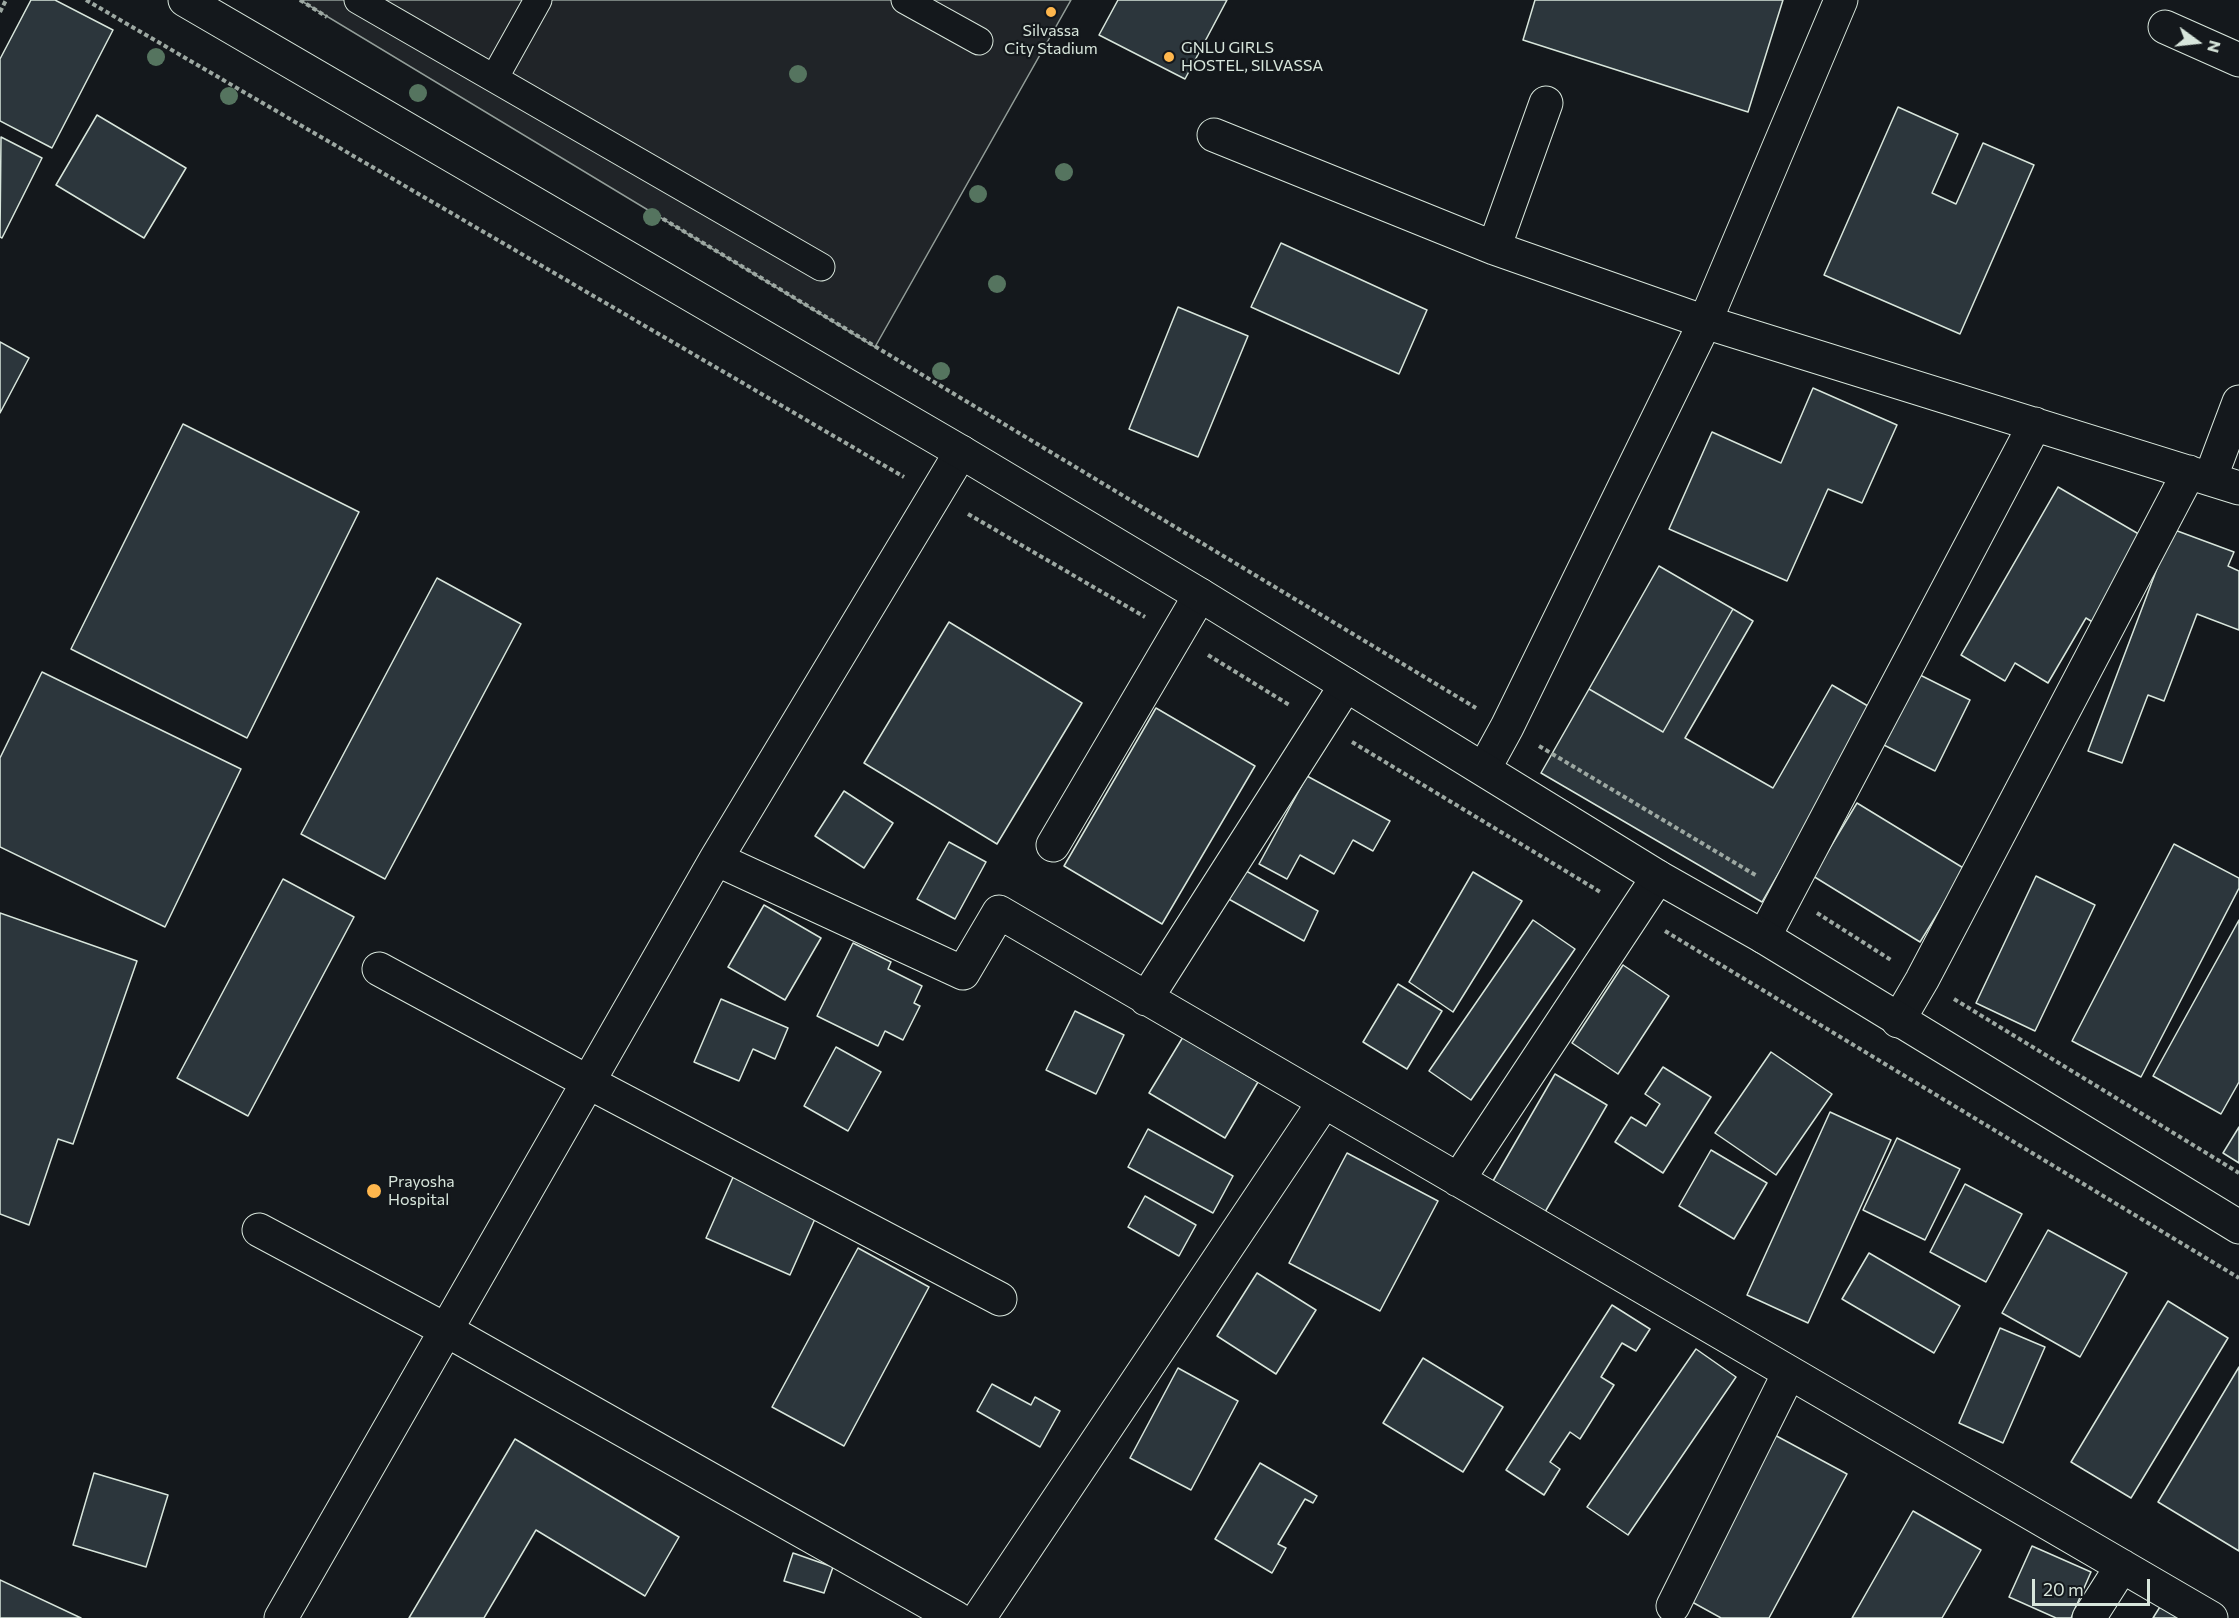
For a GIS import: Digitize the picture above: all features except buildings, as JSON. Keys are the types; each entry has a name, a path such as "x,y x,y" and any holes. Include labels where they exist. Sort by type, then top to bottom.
{"street":[{"path":"185,0 961,452 1200,595 1658,877 1764,937 1898,1021 2239,1227"},
{"path":"358,0 821,267"},
{"path":"495,77 538,0"},
{"path":"905,0 979,41"},
{"path":"1484,769 1507,727 1705,322 1841,0"},
{"path":"2165,27 2239,60"},
{"path":"1494,248 1546,103"},
{"path":"1214,135 1494,248 1705,322 2213,480"},
{"path":"1898,1021 2213,480 2239,402"},
{"path":"1764,937 1785,893 2035,424"},
{"path":"281,1618 716,859 961,452"},
{"path":"1053,845 1200,595"},
{"path":"1146,999 1346,685"},
{"path":"716,859 963,973 999,912 2211,1618"},
{"path":"1458,1180 1658,877"},
{"path":"380,969 588,1082 1000,1299"},
{"path":"979,1618 1324,1102"},
{"path":"259,1230 446,1330 956,1618"},
{"path":"1673,1606 1789,1373"},
{"path":"2089,1618 2122,1566"}],"path":[{"path":"0,12 6,0"},
{"path":"300,0 330,19"},
{"path":"649,210 1785,893 1922,980 2239,1173"}],"shaded area":[{"path":"300,0 1071,0 875,347"}],"place":[{"name":"Silvassa City Stadium","path":"1051,12"},
{"name":"GNLU GIRLS HOSTEL, SILVASSA","path":"1169,57"},
{"name":"Prayosha Hospital","path":"374,1191"}]}
